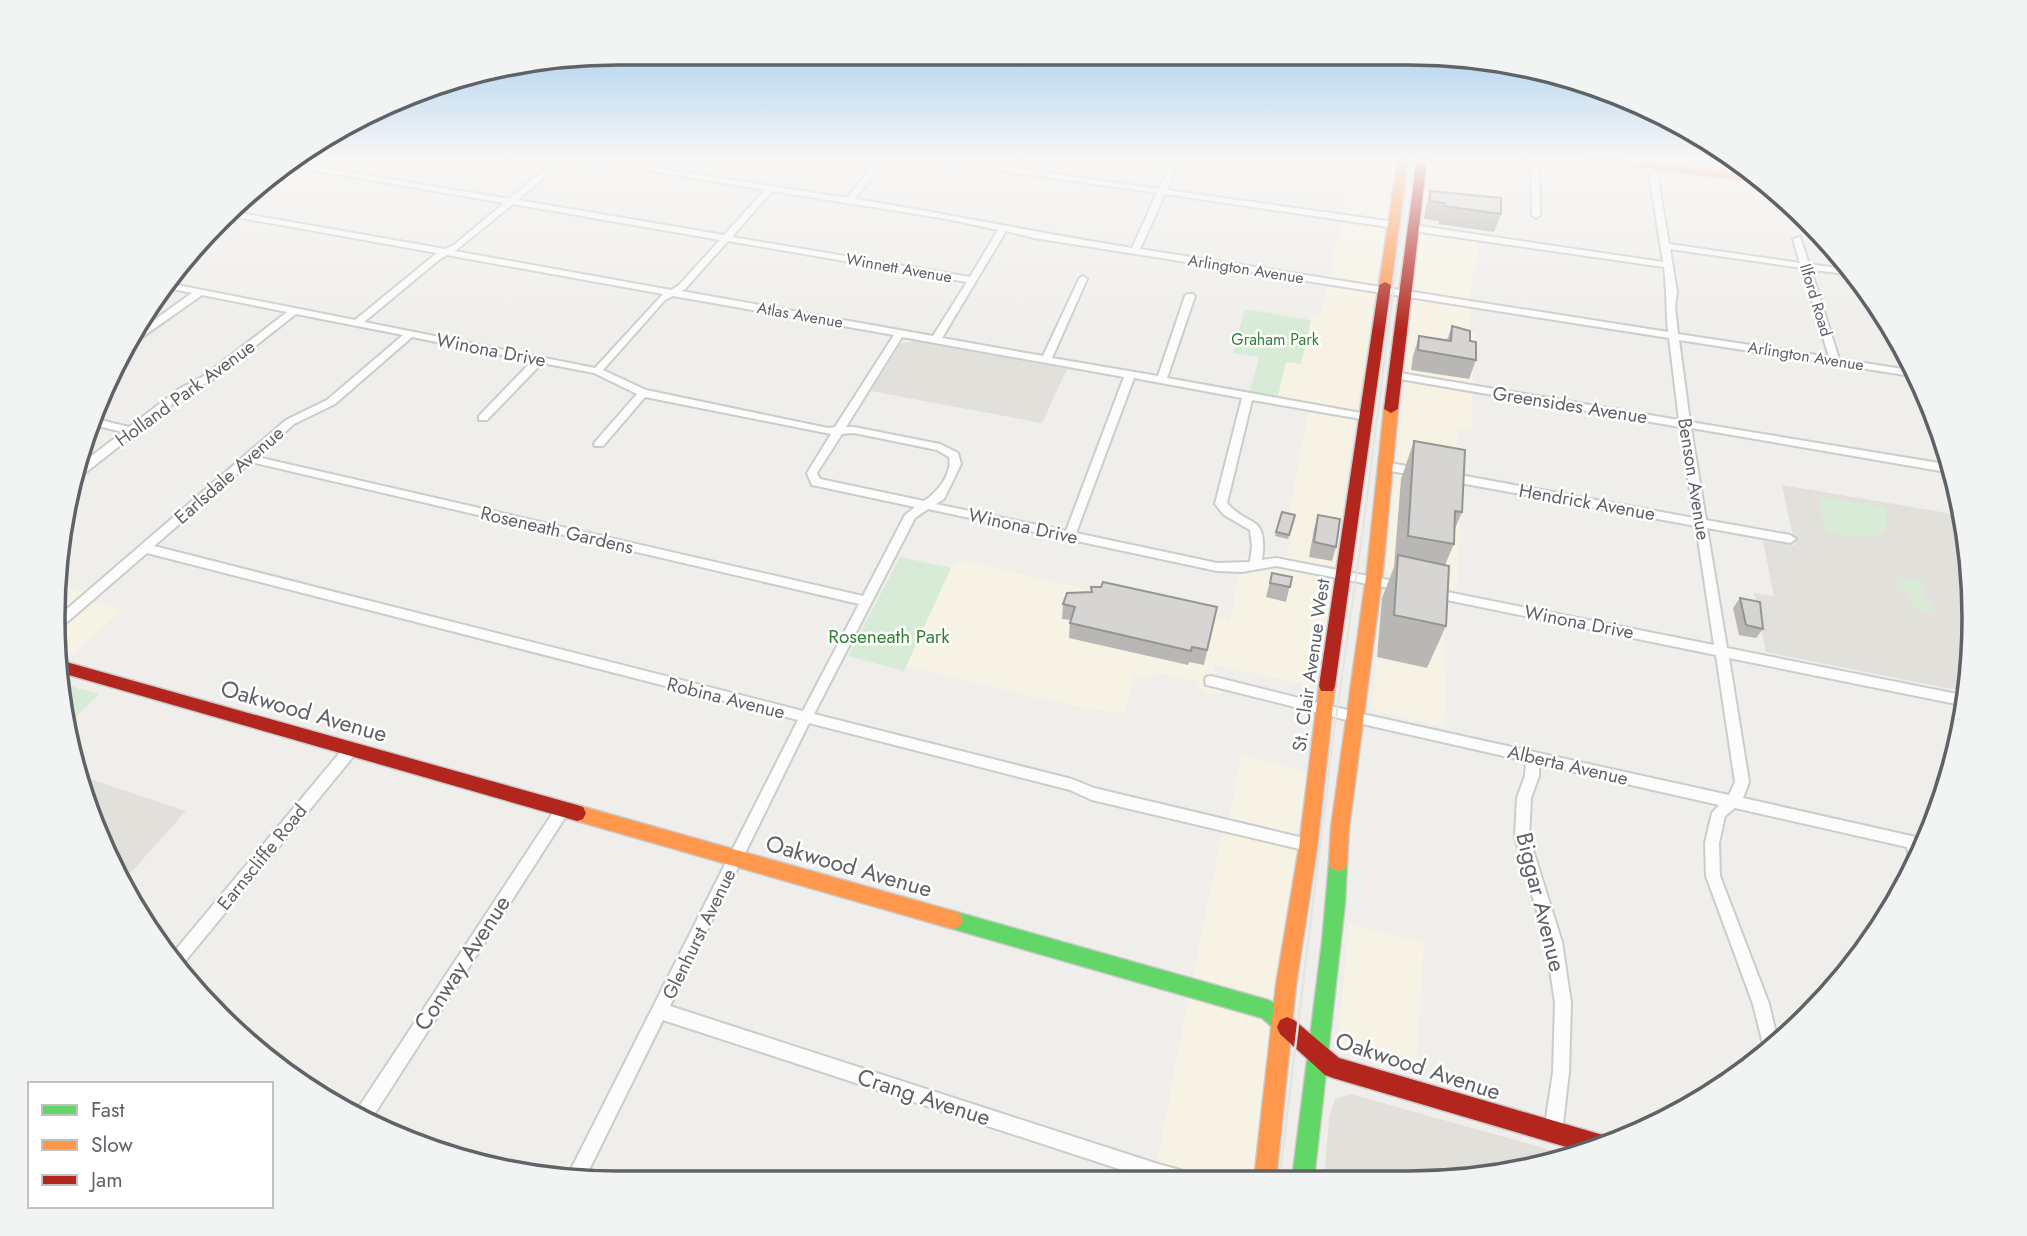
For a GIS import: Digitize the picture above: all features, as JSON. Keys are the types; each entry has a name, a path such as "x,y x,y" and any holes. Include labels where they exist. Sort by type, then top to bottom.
{"main road":[{"name":"St. Clair Avenue West","path":"1266,1171 1286,985 1308,845 1378,320 1396,216"},
{"path":"1304,1171 1332,944 1336,875 1353,716 1373,580 1394,375 1415,216"},
{"name":"Oakwood Avenue","path":"67,669 1268,1010 1283,1021 1317,1056 1333,1067 1588,1142"}],"street":[{"name":"Atlas Avenue","path":"242,216 1367,417"},
{"path":"357,323 437,257 457,247 494,216"},
{"name":"Winnett Avenue","path":"594,216 971,280"},
{"path":"597,371 662,298 682,287 747,216"},
{"name":"Arlington Avenue","path":"942,216 1003,229 1405,295 1905,372"},
{"path":"1135,251 1151,216"},
{"path":"1329,216 1395,225"},
{"name":"Benson Avenue","path":"1660,216 1685,424 1742,782 1733,801"},
{"path":"1413,228 1667,265"},
{"path":"936,340 1003,229"},
{"name":"Ilford Road","path":"1797,239 1835,361"},
{"path":"1665,247 1840,271"},
{"path":"1046,359 1083,279"},
{"name":"Winona Drive","path":"175,287 597,371 643,393 838,431"},
{"path":"146,330 200,292"},
{"path":"1161,381 1190,296"},
{"name":"Holland Park Avenue","path":"87,466 183,391 208,378 294,311"},
{"path":"838,431 900,333"},
{"name":"Earlsdale Avenue","path":"65,617 294,419 331,402 410,334"},
{"path":"483,418 539,360"},
{"path":"1070,535 1130,375"},
{"name":"Greensides Avenue","path":"1394,375 1941,467"},
{"path":"599,444 643,393"},
{"path":"1248,396 1221,503 1257,531 1256,564"},
{"path":"100,424 131,431"},
{"name":"Glenhurst Avenue","path":"580,1170 805,719 911,515 940,496 956,464 951,452 940,447 854,429 838,431"},
{"name":"Winona Drive","path":"838,431 812,473 816,482 1217,567 1242,568 1283,562 1956,699"},
{"name":"Roseneath Gardens","path":"248,458 866,601"},
{"name":"Hendrick Avenue","path":"1384,466 1790,539"},
{"name":"Robina Avenue","path":"145,548 805,719 1072,785 1093,794 1308,845"},
{"name":"Alberta Avenue","path":"1211,681 1353,716 1915,842"},
{"name":"Earnscliffe Road","path":"180,956 352,748"},
{"name":"Biggar Avenue","path":"1533,757 1532,776 1524,798 1522,837 1555,942 1563,1003 1561,1072 1553,1132"},
{"path":"1733,801 1718,813 1712,843 1713,876 1761,1004 1769,1038"},
{"name":"Conway Avenue","path":"366,1110 563,809"},
{"name":"Crang Avenue","path":"661,1011 1156,1171"}],"shaded area":[{"path":"1342,216 1388,216 1350,452 1325,646 1312,686 1212,664 1222,695 1205,692 1197,686 1197,681 1159,673 1144,678 1134,676 1124,714 1066,704 906,666 951,568 959,560 1230,622 1242,559 1267,554 1287,557 1296,513 1290,511 1308,412 1256,402 1257,393 1277,396 1286,362 1301,364 1312,316 1321,316"},
{"path":"1425,232 1479,240 1477,266 1472,273 1469,330 1476,332 1471,431 1458,429 1454,470 1462,485 1457,591 1393,578 1386,571 1420,234"},
{"path":"916,341 1067,369 1042,423 871,391 901,343"},
{"path":"1782,485 1953,514 1961,582 1958,690 1766,652 1754,593 1774,596 1763,541 1795,545"},
{"path":"66,587 83,592 92,602 122,610 73,654 66,652"},
{"path":"1382,598 1446,604 1444,727 1380,712 1372,707"},
{"path":"1241,755 1307,772 1287,908 1255,1171 1156,1171 1222,835 1231,812"},
{"path":"89,779 186,811 128,875 107,830"},
{"path":"1349,924 1424,943 1415,1074 1337,1050"},
{"path":"1351,1094 1555,1151 1481,1167 1409,1171 1325,1171 1329,1118 1335,1099"}],"green space":[{"name":"Graham Park","path":"1245,309 1311,320 1301,364 1286,362 1278,396 1250,392 1259,357 1233,353"},
{"path":"1818,498 1884,507 1887,520 1885,529 1879,534 1860,537 1827,533"},
{"name":"Roseneath Park","path":"900,557 951,568 904,671 848,656"},
{"path":"1895,577 1923,582 1926,591 1920,590 1922,599 1929,600 1933,612 1914,609 1909,592 1898,584"},
{"path":"69,686 99,694 74,718"}],"building":[{"path":"1452,326 1470,331 1470,341 1476,342 1476,360 1418,350 1419,336 1451,341"},
{"path":"1414,441 1465,450 1462,512 1455,511 1454,544 1408,536"},
{"path":"1282,512 1295,515 1289,535 1276,532"},
{"path":"1318,515 1340,519 1336,547 1314,542"},
{"path":"1398,555 1449,566 1446,626 1394,615"},
{"path":"1272,573 1292,577 1290,587 1270,583"},
{"path":"1103,582 1217,607 1207,650 1192,647 1191,651 1070,623 1075,607 1063,604 1067,593 1092,592 1091,587 1101,587"},
{"path":"1740,598 1760,602 1763,629 1746,625"}],"tram line":[{"path":"1328,773 1363,529 1403,216"},
{"path":"1280,1171 1329,771"}],"traffic: fast":[{"path":"1304,1171 1338,863"},
{"path":"953,920 1268,1010 1287,1027"}],"traffic: slow":[{"path":"1385,285 1395,216"},
{"path":"1338,863 1340,828 1375,570 1391,409"},
{"path":"1266,1171 1286,985 1308,848 1327,686"},
{"path":"577,813 953,920"}],"traffic: jam":[{"path":"1391,409 1415,216"},
{"path":"1327,686 1385,285"},
{"path":"67,668 577,813"},
{"path":"1287,1027 1333,1067 1588,1142"}]}
